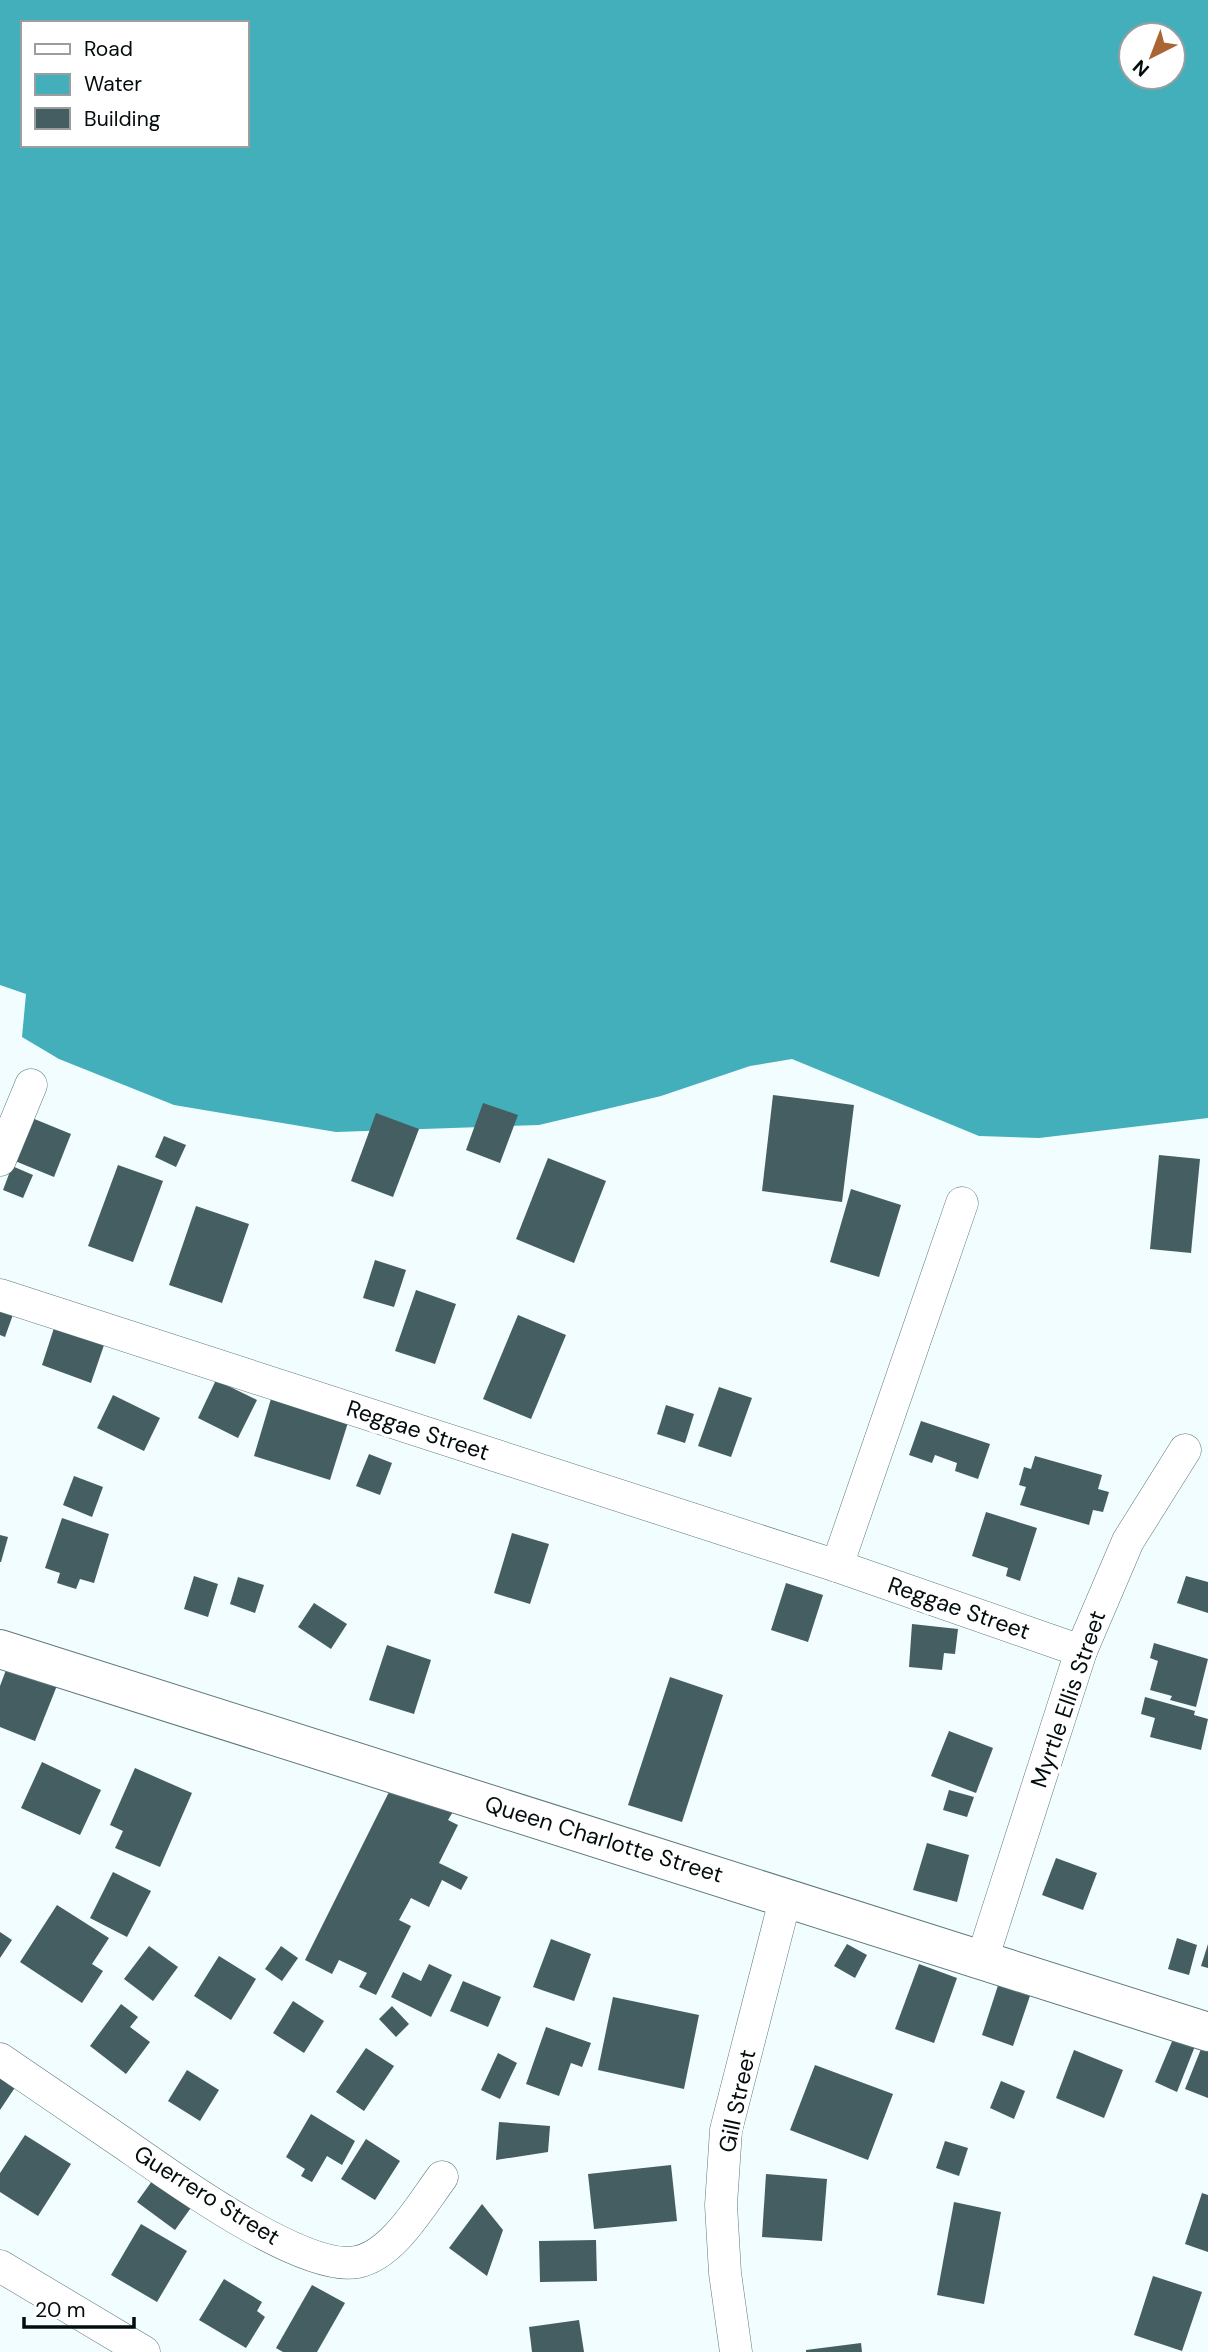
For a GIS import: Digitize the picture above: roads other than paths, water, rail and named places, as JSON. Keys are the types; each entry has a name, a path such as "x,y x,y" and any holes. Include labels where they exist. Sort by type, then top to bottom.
{"main road":[{"name":"Queen Charlotte Street","path":"0,1649 786,1896 1208,2032"}],"street":[{"path":"0,1160 31,1085"},
{"path":"836,1566 962,1203"},
{"name":"Reggae Street","path":"0,1294 836,1566 1081,1651"},
{"name":"Myrtle Ellis Street","path":"982,1960 1081,1651 1128,1541 1185,1450"},
{"name":"Gill Street","path":"736,2352 725,2273 721,2205 726,2130 786,1896"},
{"name":"Guerrero Street","path":"0,2059 218,2208 290,2247 332,2261 356,2263 378,2254 396,2238 442,2177"},
{"path":"0,2266 144,2352"}],"water":[{"path":"0,0 1208,0 1208,1118 1039,1138 979,1136 792,1059 750,1066 661,1096 539,1125 336,1132 174,1105 59,1059 22,1037 26,994 0,985"}]}
